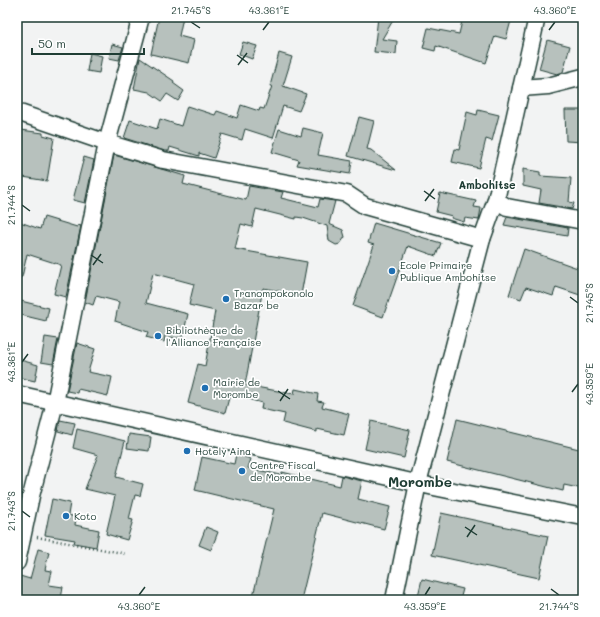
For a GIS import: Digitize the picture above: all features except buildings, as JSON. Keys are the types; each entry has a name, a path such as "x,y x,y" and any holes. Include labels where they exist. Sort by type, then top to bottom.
{"street":[{"path":"17,562 55,403 107,143 141,17"},
{"path":"394,600 418,483 482,239 496,200 537,17"},
{"path":"521,88 548,86 583,77"},
{"path":"17,112 107,143 163,160 347,194 365,206 482,239"},
{"path":"496,200 507,207 583,221"},
{"path":"17,394 418,483 583,517"}],"path":[{"path":"23,534 127,554"}],"place":[{"name":"Ecole Primaire Publique Ambohitse","path":"392,271"},
{"name":"Tranompokonolo Bazar be","path":"226,299"},
{"name":"Bibliothèque de l'Alliance Française","path":"158,336"},
{"name":"Mairie de Morombe","path":"205,388"},
{"name":"Hotely Aina","path":"187,451"},
{"name":"Centre Fiscal de Morombe","path":"242,471"},
{"name":"Koto","path":"66,516"}],"district":[{"name":"Ambohitse","path":"487,184"},
{"name":"Morombe","path":"420,481"}]}
